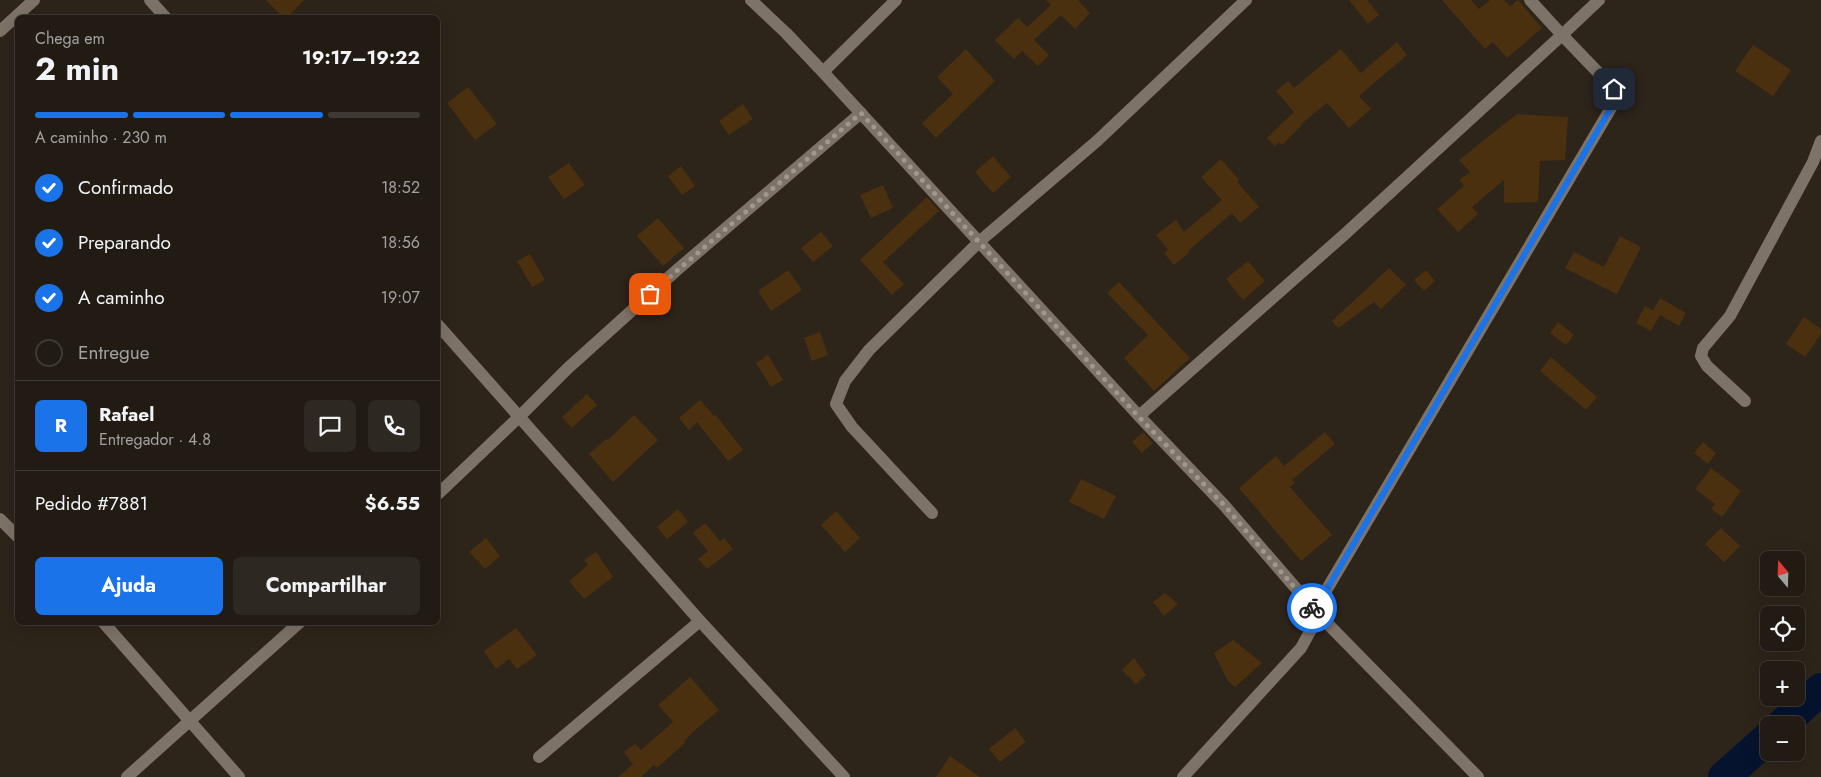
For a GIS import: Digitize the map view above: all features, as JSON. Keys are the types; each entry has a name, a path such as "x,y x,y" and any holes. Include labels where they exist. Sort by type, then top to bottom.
{"street":[{"path":"18,15 34,0"},
{"path":"150,0 163,15"},
{"path":"752,0 823,72 980,241 1138,416 1224,505 1319,615 1478,777"},
{"path":"823,72 896,0"},
{"path":"932,513 852,427 836,404 845,381 869,350 980,241 1097,141 1246,0"},
{"path":"1183,777 1301,648 1319,615 1327,589 1611,108 1614,89 1530,0"},
{"path":"1138,416 1345,234 1599,0"},
{"path":"0,31 15,17"},
{"path":"440,492 567,369 678,269 861,113"},
{"path":"1745,401 1707,366 1701,356 1703,348 1730,316 1813,162 1821,141"},
{"path":"440,327 700,621 844,777"},
{"path":"0,519 15,534"},
{"path":"539,757 700,621"},
{"path":"106,625 239,777"},
{"path":"127,777 297,625"}],"building":[{"path":"266,0 304,0 290,15 281,15"},
{"path":"1046,0 1078,0 1090,13 1075,29 1061,15 1034,40 1049,55 1038,66 1022,51 1014,59 995,40 1018,18 1027,27 1051,5"},
{"path":"1349,0 1367,0 1379,15 1368,24"},
{"path":"1442,0 1471,0 1479,9 1490,0 1504,0 1510,6 1518,0 1542,28 1507,58 1493,42 1485,49"},
{"path":"1397,42 1407,55 1359,96 1371,109 1349,128 1327,103 1301,124 1282,145 1279,142 1275,146 1267,138 1294,112 1276,91 1288,81 1294,88 1341,49 1361,73"},
{"path":"1753,45 1791,70 1773,96 1735,71"},
{"path":"966,49 995,81 936,138 922,123 953,94 937,77"},
{"path":"468,87 497,124 475,140 447,103"},
{"path":"743,104 753,119 729,135 719,121"},
{"path":"1517,114 1568,117 1565,160 1540,161 1538,202 1504,203 1504,180 1472,207 1478,214 1458,232 1437,209 1464,186 1459,180 1470,172 1459,160"},
{"path":"993,156 1011,177 993,193 975,172"},
{"path":"1221,159 1239,180 1237,182 1259,207 1240,223 1232,213 1174,265 1164,253 1168,250 1156,235 1176,220 1184,232 1222,200 1201,177"},
{"path":"569,163 585,185 564,199 548,177"},
{"path":"681,166 695,186 682,195 668,176"},
{"path":"883,185 893,208 871,218 860,195"},
{"path":"927,197 939,211 883,262 904,284 892,295 860,260"},
{"path":"658,218 684,248 663,266 637,236"},
{"path":"821,232 833,246 813,262 801,248"},
{"path":"1620,236 1641,247 1617,294 1565,268 1574,252 1604,267"},
{"path":"530,254 545,280 532,287 517,261"},
{"path":"1248,261 1265,281 1243,300 1226,279"},
{"path":"1389,268 1406,285 1381,309 1374,302 1338,328 1332,321"},
{"path":"788,270 802,290 771,311 758,291"},
{"path":"1426,270 1435,281 1424,291 1414,280"},
{"path":"1119,282 1190,358 1154,391 1124,358 1148,335 1107,293"},
{"path":"1660,298 1686,313 1679,326 1660,315 1651,331 1636,323 1645,306 1654,311"},
{"path":"1804,317 1821,329 1821,334 1805,357 1786,344"},
{"path":"1558,322 1574,335 1566,345 1550,333"},
{"path":"820,332 828,355 812,361 804,338"},
{"path":"768,355 783,380 771,387 756,363"},
{"path":"1551,357 1597,397 1586,410 1540,371"},
{"path":"587,394 597,405 572,428 562,417"},
{"path":"700,400 714,416 715,414 743,450 728,461 697,422 689,430 679,418"},
{"path":"634,415 658,440 613,482 589,454 606,439 608,440"},
{"path":"1143,432 1153,443 1142,453 1132,442"},
{"path":"1325,432 1335,444 1292,480 1295,483 1290,487 1332,535 1301,561 1239,488 1276,456 1284,466"},
{"path":"1703,442 1716,453 1708,464 1694,453"},
{"path":"1711,468 1741,491 1722,517 1711,509 1715,504 1695,489"},
{"path":"1081,479 1116,496 1104,519 1069,502"},
{"path":"678,509 688,522 667,539 657,527"},
{"path":"836,511 860,538 845,552 821,525"},
{"path":"705,523 720,541 724,538 733,549 707,569 698,559 708,551 693,533"},
{"path":"1721,528 1740,546 1724,562 1705,544"},
{"path":"486,538 500,556 485,569 469,552"},
{"path":"596,552 613,577 584,599 569,581 588,565 584,560"},
{"path":"1165,593 1178,604 1164,616 1153,602"},
{"path":"516,628 537,655 517,669 509,659 496,669 484,651"},
{"path":"1233,640 1262,663 1235,687 1228,681 1214,653"},
{"path":"1134,658 1146,675 1136,684 1122,670"},
{"path":"690,677 719,710 694,731 684,741 685,743 657,768 654,765 641,777 618,777 633,764 624,752 635,744 641,750 673,722 658,705"},
{"path":"1015,728 1026,742 1000,762 989,749"},
{"path":"950,756 980,777 936,777"}],"waterway":[{"path":"1792,716 1821,689"},
{"path":"1724,777 1760,745"}],"way so far":[{"path":"650,294 861,113 1138,416 1224,505 1312,608"}],"route":[{"path":"1312,608 1319,615 1327,589 1611,108 1614,89"}]}
